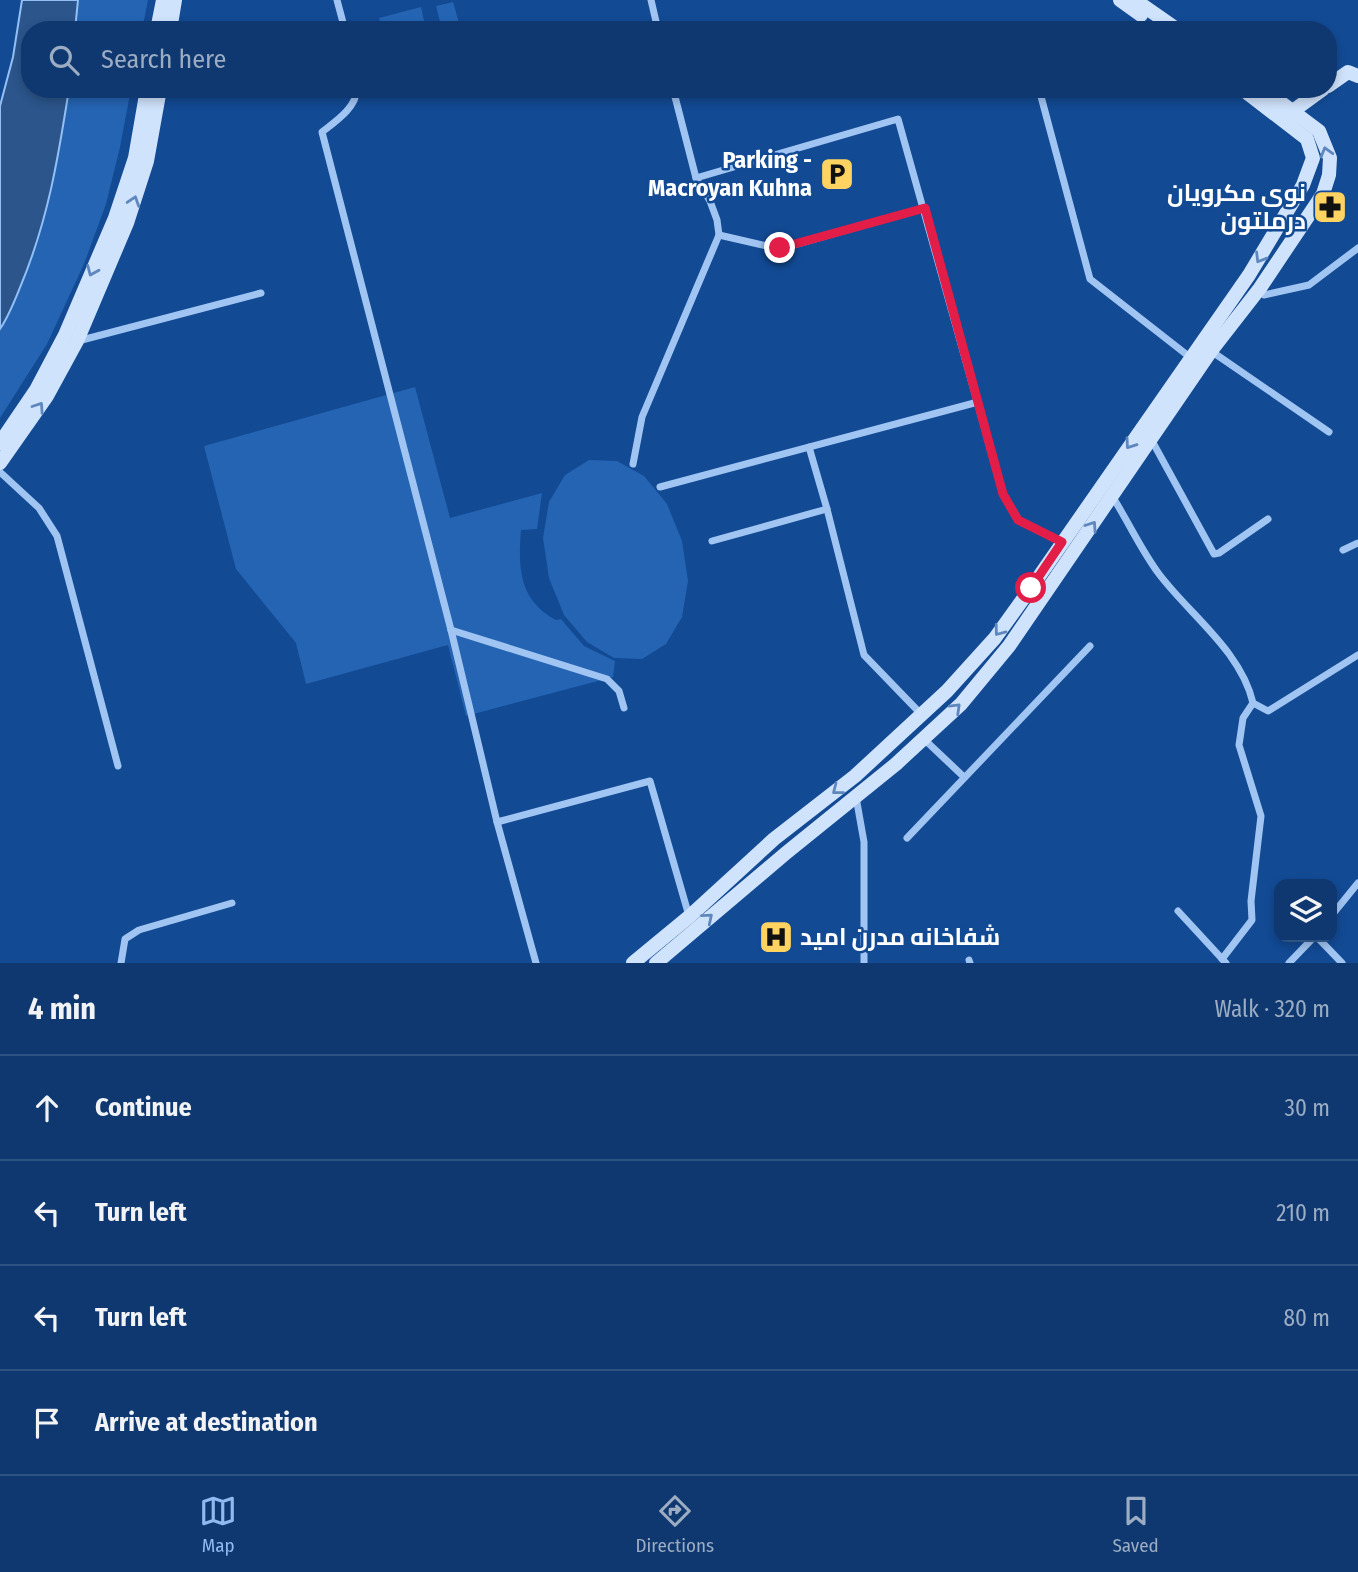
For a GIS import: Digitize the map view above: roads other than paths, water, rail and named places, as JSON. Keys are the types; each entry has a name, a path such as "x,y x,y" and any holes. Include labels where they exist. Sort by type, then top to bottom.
{"main road":[{"path":"160,21 163,0"},
{"path":"172,21 176,0"},
{"path":"1120,0 1149,21"},
{"path":"1135,0 1165,21"},
{"path":"1337,81 1355,72"},
{"path":"0,443 36,390 65,335 116,218 135,158 145,98"},
{"path":"0,463 47,396 77,341 135,198 147,160 158,98"},
{"path":"633,963 690,916 774,839 855,776 947,691 995,638 1062,542 1151,439 1211,351 1260,288 1323,194 1329,175 1330,158 1319,131 1258,98"},
{"path":"656,963 896,764 961,704 1009,646 1191,358 1249,275 1303,185 1313,158 1307,139 1272,98"},
{"path":"1288,115 1311,98"}],"street":[{"path":"337,0 343,21"},
{"path":"650,0 656,21"},
{"path":"356,98 341,117 322,132 536,963"},
{"path":"633,464 642,417 719,234 710,201 696,178 675,98"},
{"path":"1041,98 1090,279 1191,358"},
{"path":"696,178 898,119 1003,494 1018,520 1062,542"},
{"path":"719,234 780,248 925,208"},
{"path":"1260,288 1264,295 1309,285 1358,248"},
{"path":"77,341 261,293"},
{"path":"1211,351 1329,432"},
{"path":"660,487 978,402"},
{"path":"1151,439 1214,554 1268,519"},
{"path":"809,447 864,655 921,714"},
{"path":"0,472 38,508 57,536 118,766"},
{"path":"1106,491 1158,573 1231,658 1250,691 1252,704 1243,718 1239,745 1261,816 1251,901 1252,920 1224,961 1178,911"},
{"path":"712,541 827,509"},
{"path":"1343,550 1358,543"},
{"path":"451,630 607,679 619,691 624,708"},
{"path":"907,838 1090,646"},
{"path":"1252,704 1265,711 1271,709 1358,655"},
{"path":"927,734 927,742 964,777"},
{"path":"498,822 650,781 690,916"},
{"path":"856,797 864,842 864,963"},
{"path":"1337,909 1358,883"},
{"path":"121,963 125,939 139,929 232,903"},
{"path":"1289,963 1311,942"},
{"path":"1321,942 1342,963"}],"place":[{"name":"Parking - Macroyan Kuhna","path":"837,174"},
{"name":"نوی مکرویان درملتون","path":"1330,207"},
{"name":"شفاخانه مدرن امید","path":"776,937"}]}
